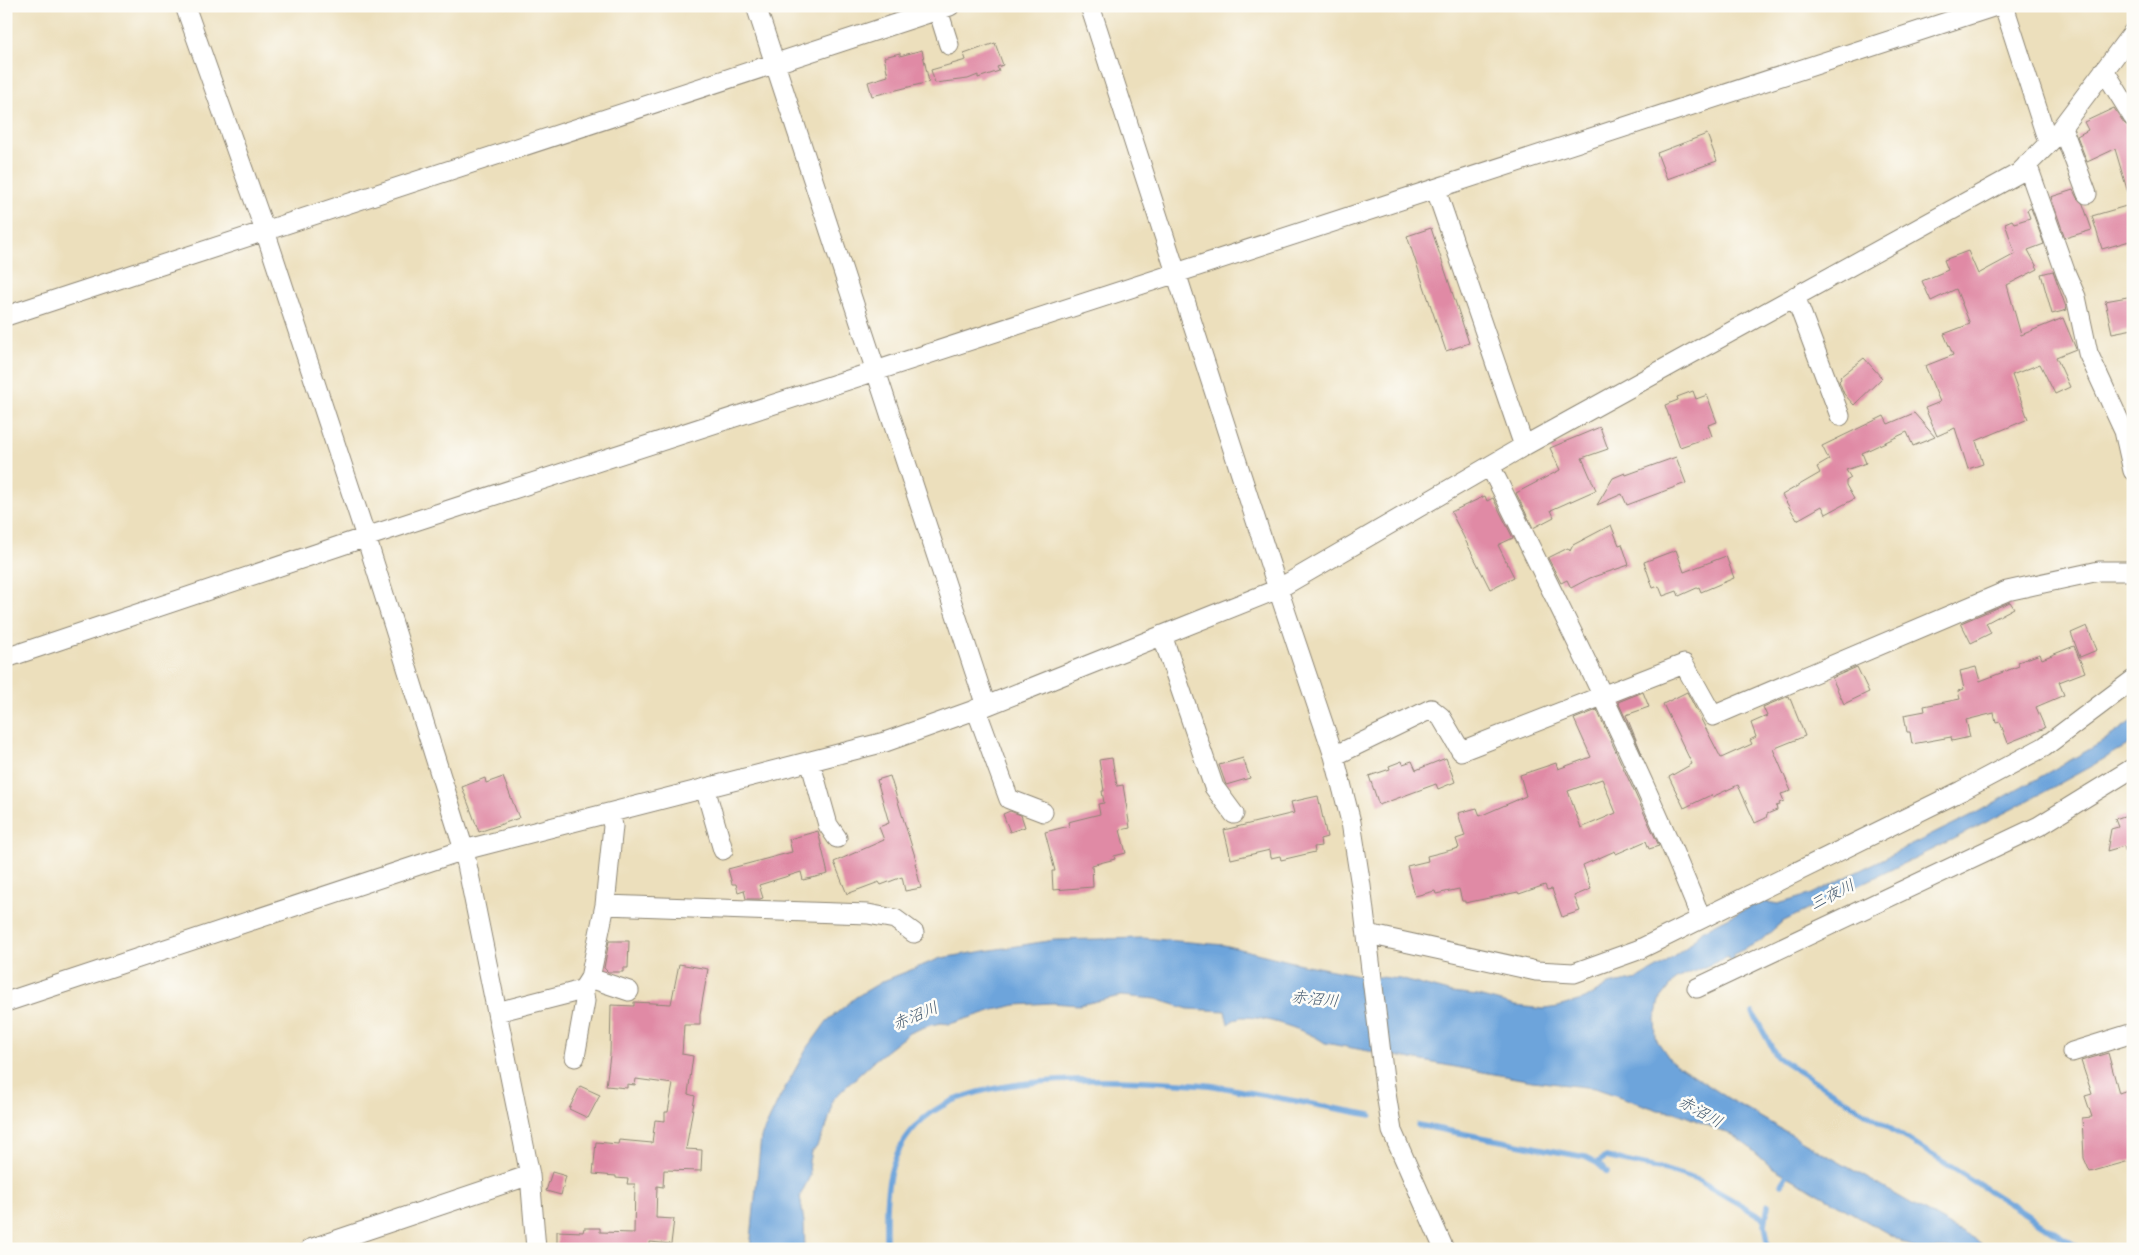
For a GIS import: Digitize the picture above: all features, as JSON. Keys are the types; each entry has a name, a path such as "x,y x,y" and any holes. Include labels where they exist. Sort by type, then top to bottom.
{"street":[{"path":"185,6 264,231 366,537 464,850 530,1175 536,1249"},
{"path":"756,6 876,372 1009,799 1044,812"},
{"path":"1090,6 1278,589 1334,756 1351,822 1368,934 1384,1087 1392,1131 1444,1249"},
{"path":"6,658 366,537 1996,6"},
{"path":"2004,6 2048,142"},
{"path":"6,316 944,8 949,44"},
{"path":"6,1002 464,850 885,742 981,708 1278,589 1524,446 2019,173 2062,127 2133,32"},
{"path":"2104,70 2130,106"},
{"path":"2062,127 2087,194"},
{"path":"2027,164 2076,297 2088,353 2128,429 2133,470"},
{"path":"1436,190 1524,446"},
{"path":"1795,296 1840,416"},
{"path":"1490,466 1603,694 1671,843 1701,918"},
{"path":"1334,756 1431,709 1441,717 1461,751 1684,664 1713,716 2007,591 2100,570 2133,571"},
{"path":"1162,635 1214,787 1234,814"},
{"path":"1368,934 1536,971 1574,973 1638,950 1961,791 2044,747 2133,680"},
{"path":"810,761 828,825 837,838"},
{"path":"1697,988 2039,826 2133,768"},
{"path":"705,788 723,850"},
{"path":"575,1057 585,1001 586,983 605,905 613,826 610,813"},
{"path":"605,905 868,914 895,919 914,933"},
{"path":"497,1012 586,983 630,991"},
{"path":"2072,1052 2133,1033"},
{"path":"310,1249 530,1175"}],"water":[{"path":"2133,720 2133,742 2004,813 1916,858 1782,922 1759,942 1732,955 1734,959 1730,961 1728,957 1676,979 1659,1001 1655,1019 1656,1039 1671,1061 1734,1102 1991,1249 1915,1249 1770,1166 1732,1135 1675,1112 1658,1110 1595,1088 1532,1081 1325,1043 1297,1029 1262,1019 1242,1017 1228,1024 1225,1011 1188,1009 1156,999 1121,996 1079,1005 1052,1003 1016,1005 950,1024 930,1025 909,1033 876,1059 832,1100 831,1112 826,1128 816,1148 811,1152 809,1161 810,1176 800,1196 804,1222 805,1249 750,1249 761,1137 780,1097 806,1050 827,1021 856,997 883,981 941,958 1054,940 1143,938 1224,945 1297,963 1358,975 1400,979 1452,993 1478,996 1516,1006 1544,1009 1558,1007 1585,999 1608,985 1638,979 1664,964 1688,946 1702,931 1761,901 1778,904 1812,894 1974,814 2099,744"}],"building":[{"path":"995,43 1003,65 997,67 999,71 978,78 978,75 968,79 935,83 931,70 966,60 964,54"},
{"path":"922,50 929,82 872,96 868,82 888,76 884,57 900,53 900,56"},
{"path":"2114,108 2124,123 2133,130 2133,195 2129,196 2115,149 2087,162 2077,136 2088,130 2084,122"},
{"path":"1707,134 1717,161 1667,179 1657,153"},
{"path":"2073,190 2083,204 2092,230 2065,238 2051,197"},
{"path":"2133,204 2133,240 2102,249 2092,216"},
{"path":"2031,208 2044,244 2028,250 2038,269 2007,285 2021,335 2063,318 2076,349 2056,357 2070,387 2055,394 2040,364 2012,375 2028,419 1976,441 1983,464 1968,469 1955,428 1937,436 1925,408 1940,402 1925,366 1953,355 1944,334 1970,324 1956,289 1931,301 1922,281 1948,270 1944,260 1968,251 1978,274 2015,254 2005,223 2012,220 2014,223 2030,218 2027,210"},
{"path":"1431,228 1469,343 1446,351 1407,236"},
{"path":"2053,271 2067,310 2052,314 2041,274"},
{"path":"2133,296 2133,329 2112,333 2105,301"},
{"path":"1864,358 1882,378 1854,405 1844,394 1839,381 1840,377"},
{"path":"1693,391 1696,399 1707,395 1717,422 1708,425 1712,436 1680,447 1665,405 1678,400 1677,397"},
{"path":"1914,413 1935,437 1913,446 1907,432 1862,453 1866,463 1846,470 1851,478 1846,481 1846,485 1854,499 1826,514 1822,506 1797,520 1782,495 1820,473 1817,467 1829,460 1822,446 1884,416 1888,424"},
{"path":"1600,427 1608,449 1582,458 1596,490 1551,510 1554,517 1533,528 1516,493 1560,470 1550,448"},
{"path":"1676,457 1686,483 1627,505 1622,494 1597,505 1613,478"},
{"path":"1485,496 1487,501 1493,498 1513,538 1498,545 1514,577 1490,589 1451,512"},
{"path":"1611,525 1619,545 1622,544 1629,565 1590,578 1571,588 1567,580 1561,583 1548,558 1568,548 1570,551 1573,545"},
{"path":"1676,550 1684,572 1726,556 1734,578 1701,592 1699,587 1679,596 1677,591 1663,596 1659,586 1653,588 1644,562"},
{"path":"2010,602 2014,608 1986,623 1991,633 1971,643 1961,623"},
{"path":"2087,626 2097,650 2080,657 2071,633"},
{"path":"2074,646 2085,672 2059,682 2064,695 2036,707 2045,728 2008,743 2000,722 1996,723 1994,713 1966,720 1970,737 1952,741 1951,737 1912,744 1910,732 1907,732 1904,715 1925,711 1924,706 1960,699 1958,691 1964,689 1960,671 1976,667 1980,681 2019,666 2018,662 2040,654 2042,659"},
{"path":"1857,667 1869,692 1844,704 1832,678"},
{"path":"1643,692 1649,707 1626,715 1642,754 1618,702"},
{"path":"1687,692 1721,758 1752,744 1750,740 1756,737 1751,723 1767,716 1763,707 1789,696 1805,736 1773,749 1791,791 1781,794 1784,801 1776,806 1777,810 1767,814 1766,818 1755,823 1738,785 1684,808 1669,777 1692,764 1663,704"},
{"path":"1597,710 1659,846 1649,849 1646,841 1616,854 1615,851 1583,865 1591,889 1574,896 1580,911 1562,917 1552,889 1547,890 1545,885 1519,894 1518,892 1465,903 1465,901 1462,901 1459,889 1436,894 1435,891 1415,896 1407,866 1428,861 1427,856 1459,848 1456,839 1465,836 1458,813 1477,808 1480,816 1526,796 1520,775 1556,763 1558,769 1591,757 1574,719","holes":["1602,779 1616,813 1581,828 1568,791"]},
{"path":"1112,758 1117,786 1123,785 1130,828 1120,830 1126,853 1114,856 1115,859 1092,865 1093,887 1053,890 1052,871 1055,871 1045,832 1069,826 1068,822 1100,814 1098,804 1104,803 1102,791 1104,791 1099,760"},
{"path":"1243,758 1250,778 1226,785 1219,765"},
{"path":"1446,758 1455,782 1438,789 1436,784 1379,805 1369,776 1390,769 1389,766 1402,761 1403,764 1412,761 1416,770"},
{"path":"890,776 917,863 915,863 921,888 905,891 902,877 881,885 879,882 847,894 834,862 884,840 879,827 889,823 877,780"},
{"path":"503,777 519,818 479,832 462,787 485,778 486,783"},
{"path":"1318,796 1327,837 1320,839 1321,846 1314,847 1315,852 1281,860 1280,856 1271,858 1270,850 1231,859 1224,830 1294,813 1291,802"},
{"path":"1010,811 1021,815 1025,827 1010,832 1003,814"},
{"path":"2133,813 2133,864 2129,864 2124,846 2107,851 2111,829 2118,827 2115,819"},
{"path":"818,831 828,874 803,880 801,872 759,885 763,898 760,899 746,899 744,890 738,892 736,884 732,884 728,869 792,852 789,839"},
{"path":"609,941 629,941 628,968 623,968 623,972 608,972 604,968"},
{"path":"679,964 708,969 700,1014 700,1025 684,1025 682,1054 693,1056 688,1094 695,1096 686,1149 702,1150 701,1171 664,1170 663,1187 657,1186 656,1218 674,1219 671,1244 650,1242 650,1249 557,1249 557,1231 583,1232 584,1228 600,1228 600,1232 634,1233 635,1184 627,1184 628,1179 616,1178 616,1176 593,1174 596,1142 618,1144 619,1140 652,1143 655,1120 665,1121 665,1112 668,1112 673,1084 636,1079 635,1085 627,1084 627,1088 606,1086 610,1055 611,1005 634,1006 634,1002 671,1004"},
{"path":"2108,1053 2119,1093 2133,1088 2133,1160 2090,1172 2084,1158 2082,1118 2092,1117 2085,1096 2092,1094 2081,1061"},
{"path":"580,1086 600,1095 588,1118 569,1109"},
{"path":"552,1172 566,1176 561,1195 546,1191"}],"waterway":[{"path":"1753,1013 1777,1057 2081,1249"},
{"path":"886,1249 886,1213 889,1179 893,1163 900,1148 923,1119 949,1103 981,1091 1019,1084 1059,1081 1100,1080 1176,1083 1221,1087 1371,1115"},
{"path":"1418,1125 1585,1157 1597,1163 1607,1172"},
{"path":"1597,1163 1606,1157 1666,1170 1698,1180 1765,1219"},
{"path":"1781,1184 1791,1169"},
{"path":"1768,1205 1765,1224 1769,1249"}],"water label":[{"name":"三夜川","path":"1832,894"},
{"name":"赤沼川","path":"1315,998"},
{"name":"赤沼川","path":"915,1015"},
{"name":"赤沼川","path":"1701,1111"}]}
